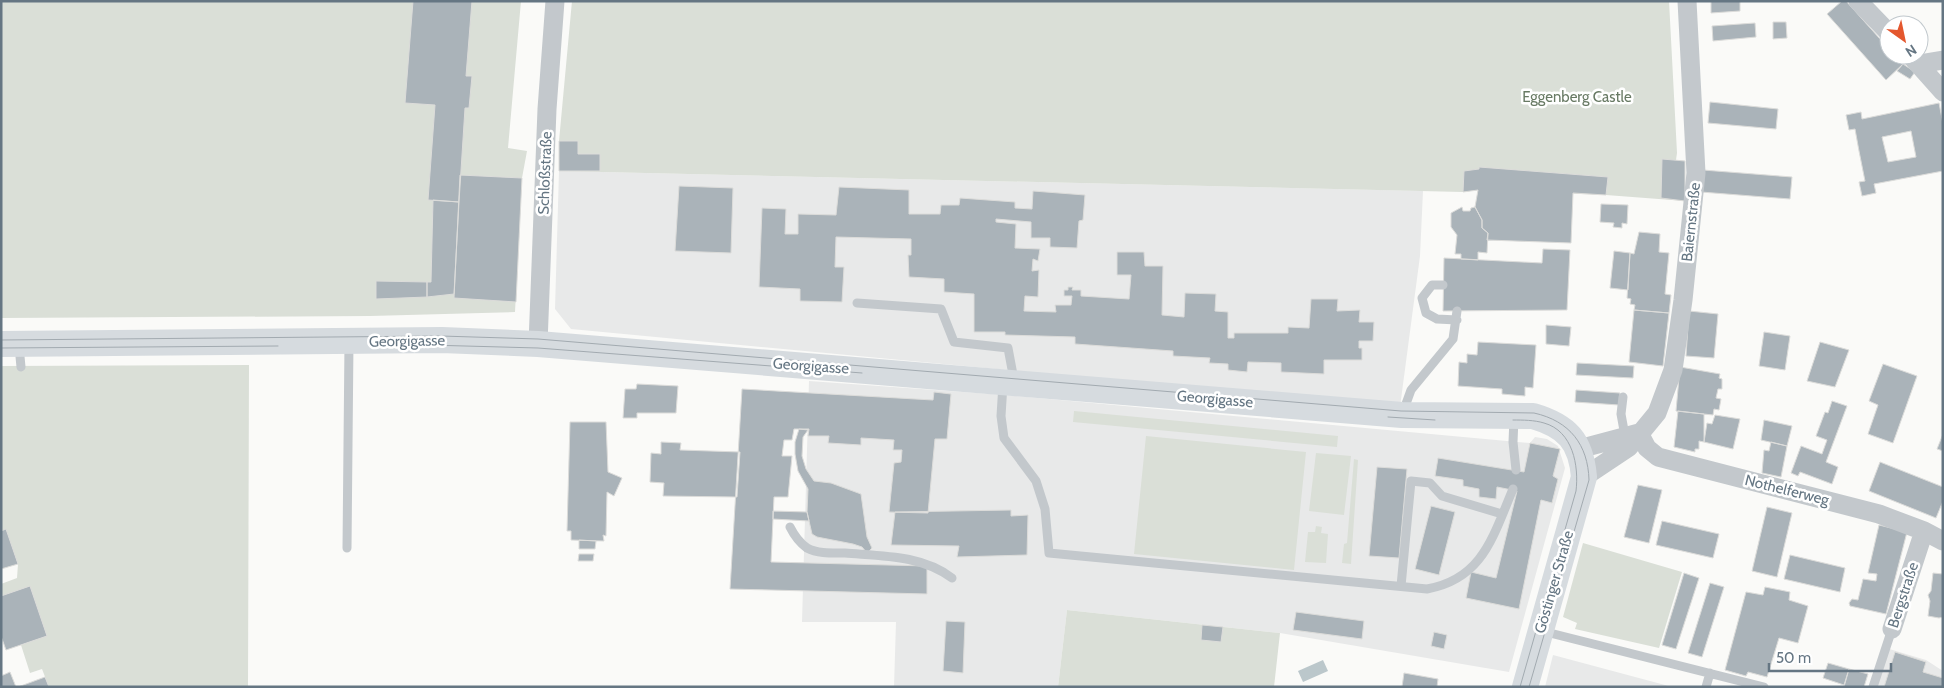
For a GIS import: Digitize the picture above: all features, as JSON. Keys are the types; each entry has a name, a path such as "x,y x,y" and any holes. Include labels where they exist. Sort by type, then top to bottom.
{"main road":[{"name":"Georgigasse","path":"14,351 442,340 538,344 1402,415 1533,416 1552,422 1570,436 1579,449"},
{"path":"1579,449 1584,477"},
{"name":"Göstinger Straße","path":"1524,687 1584,477"}],"street":[{"name":"Schloßstraße","path":"538,344 547,109 555,1"},
{"name":"Baiernstraße","path":"1584,477 1629,448 1632,435 1657,413 1673,370 1683,300 1696,172 1687,1"},
{"path":"1858,1 1879,23"},
{"path":"1929,60 1943,60"},
{"path":"1919,65 1943,92"},
{"path":"1579,449 1632,435"},
{"name":"Nothelferweg","path":"1632,435 1650,453 1658,457 1879,514 1924,531 1943,541"},
{"name":"Bergstraße","path":"1892,629 1924,531"}],"lane":[{"path":"1402,415 1411,390 1453,339 1457,315 1437,319 1426,313 1422,298 1432,285 1443,285"},
{"path":"857,303 941,309 954,342 1008,348 1009,382 1001,416 1004,438 1036,481 1045,509 1049,552 1427,589 1445,586 1462,577 1489,547 1512,489"},
{"path":"347,548 349,342"},
{"path":"1623,397 1621,414 1632,435"},
{"path":"1514,416 1513,442 1516,470"},
{"path":"1401,586 1411,481 1430,483 1442,496 1502,514"},
{"path":"790,527 794,535 806,548 817,552 873,555 920,561 938,567 952,578"},
{"name":"Bergstraße","path":"1873,687 1892,629"},
{"path":"1540,630 1764,687"},
{"path":"1706,687 1710,673"}],"shaded area":[{"path":"559,171 1423,191 1420,256 1400,407 571,329 555,309"},
{"path":"809,381 1005,395 1530,443 1535,437 1547,439 1558,446 1565,468 1509,672 1280,633 1067,610 1058,687 894,687 896,622 802,622"},
{"path":"1886,648 1926,660 1943,671 1943,687 1873,687"},
{"path":"1553,655 1665,685 1671,687 1545,687"},
{"path":"1323,660 1328,671 1303,682 1298,671"}],"green space":[{"path":"1,1 521,1 508,148 527,151 522,178 515,312 370,316 1,318"},
{"name":"Eggenberg Castle","path":"572,1 1669,1 1676,160 1685,161 1685,201 1606,195 1478,190 1463,192 559,171 559,141"},
{"path":"249,365 248,687 49,687 42,669 30,673 21,645 47,636 30,586 1,596 1,584 17,578 18,564 6,530 1,531 1,366"},
{"path":"1074,411 1338,436 1337,447 1073,422"},
{"path":"1146,436 1306,452 1294,570 1134,554"},
{"path":"1316,453 1351,456 1344,515 1309,511"},
{"path":"1354,459 1358,460 1351,564 1342,563 1344,544 1347,543"},
{"path":"1316,526 1322,527 1321,533 1328,534 1326,563 1305,562 1308,532 1315,532"},
{"path":"1583,543 1682,572 1659,648 1575,629 1577,623 1563,617"},
{"path":"1067,610 1280,633 1274,687 1058,687"}],"building":[{"path":"413,1 472,1 466,76 472,76 469,108 465,108 459,202 428,200 435,105 405,103"},
{"path":"1711,1 1740,1 1740,11 1711,13"},
{"path":"1842,1 1846,1 1879,38 1879,65 1902,65 1886,80 1827,14"},
{"path":"1773,22 1786,22 1787,38 1773,39"},
{"path":"1755,23 1756,37 1713,41 1712,26"},
{"path":"1904,65 1915,72 1910,79 1897,71"},
{"path":"1710,102 1778,109 1776,129 1708,123"},
{"path":"1939,103 1943,124 1943,171 1874,184 1876,193 1862,196 1859,182 1865,181 1855,129 1849,130 1846,115 1861,112 1862,119","holes":["1911,131 1916,157 1888,162 1882,137"]},
{"path":"559,141 578,141 578,154 600,154 600,171 559,171"},
{"path":"1662,159 1685,161 1685,201 1661,198"},
{"path":"1479,167 1608,177 1606,195 1573,193 1571,243 1487,240 1488,233 1482,228 1482,220 1475,207 1478,190 1463,192 1464,171 1479,169"},
{"path":"1703,170 1792,177 1790,199 1701,192"},
{"path":"460,175 522,178 516,302 454,298"},
{"path":"679,186 733,188 731,253 675,251"},
{"path":"839,187 909,190 909,214 940,214 941,205 959,205 960,198 1015,202 1015,208 1032,209 1033,191 1085,195 1083,220 1079,221 1077,248 1050,247 1050,238 1031,238 1031,222 996,219 996,222 1016,224 1015,248 1040,249 1038,261 1033,259 1032,271 1039,270 1038,297 1025,296 1024,311 1056,312 1055,305 1071,305 1072,296 1064,296 1064,290 1068,290 1068,287 1073,287 1072,290 1081,290 1081,296 1129,299 1131,275 1117,275 1117,252 1144,252 1145,266 1163,266 1162,315 1184,317 1185,293 1216,294 1215,311 1228,312 1228,338 1234,338 1234,333 1288,333 1288,327 1309,328 1311,299 1338,299 1337,311 1360,310 1359,322 1374,322 1373,341 1359,341 1359,348 1362,348 1362,360 1324,360 1324,374 1281,372 1281,363 1248,362 1247,372 1228,370 1228,364 1209,363 1210,358 1173,356 1173,351 1075,344 1075,337 1005,335 1005,332 974,332 974,294 944,292 944,279 909,277 908,255 911,255 911,239 836,237 835,267 844,267 842,302 800,301 800,289 759,287 762,208 786,209 785,234 798,234 798,214 836,215"},
{"path":"433,200 459,202 454,294 427,297 427,282 431,282"},
{"path":"1601,204 1628,205 1627,224 1622,223 1622,228 1613,227 1614,223 1600,222"},
{"path":"1462,207 1463,211 1470,211 1471,208 1475,207 1482,220 1482,228 1488,233 1487,253 1478,252 1478,260 1461,259 1461,254 1455,254 1457,235 1451,227 1451,213"},
{"path":"1639,232 1660,234 1659,252 1669,253 1665,294 1671,295 1669,313 1634,310 1635,305 1630,304 1631,299 1627,298 1630,253 1634,254"},
{"path":"1543,249 1570,250 1567,310 1443,311 1444,258 1542,263"},
{"path":"1614,251 1630,253 1628,290 1610,288"},
{"path":"376,281 427,282 427,297 376,299"},
{"path":"1634,310 1669,313 1663,366 1629,362"},
{"path":"1689,311 1718,314 1714,358 1686,356"},
{"path":"1546,325 1571,327 1569,346 1546,344"},
{"path":"1764,332 1790,336 1785,370 1759,366"},
{"path":"1478,342 1536,345 1533,388 1525,387 1525,396 1502,394 1502,389 1458,386 1459,362 1467,363 1467,354 1477,355"},
{"path":"1820,342 1849,350 1835,387 1807,381"},
{"path":"1577,363 1634,366 1633,378 1576,375"},
{"path":"1883,364 1917,376 1893,443 1868,434 1878,405 1869,401"},
{"path":"1680,367 1720,374 1719,378 1722,379 1722,389 1718,389 1716,398 1721,399 1719,410 1714,409 1713,415 1676,411"},
{"path":"637,384 678,386 676,413 637,413 637,418 623,418 625,389 636,389"},
{"path":"742,389 933,400 934,392 951,394 947,439 935,439 928,513 889,512 894,463 901,462 902,450 893,450 894,440 861,438 861,445 828,443 829,436 808,436 809,429 794,429 792,440 784,440 782,456 792,456 788,497 774,497 771,562 927,566 927,594 730,589"},
{"path":"1576,390 1620,393 1619,405 1575,402"},
{"path":"1832,401 1847,406 1826,462 1838,467 1832,484 1800,472 1798,476 1791,473 1801,446 1822,454 1827,440 1816,436 1825,412 1828,413"},
{"path":"1678,411 1704,414 1704,442 1699,441 1699,449 1695,449 1695,452 1674,447"},
{"path":"1715,415 1740,419 1733,449 1704,442 1707,423 1712,424"},
{"path":"1764,420 1792,426 1787,446 1761,440"},
{"path":"570,422 606,422 608,472 622,478 614,496 607,492 606,536 603,535 604,541 571,540 571,531 567,531"},
{"path":"799,429 808,430 803,437 802,456 806,469 814,481 831,483 861,494 867,537 872,548 867,553 862,547 817,537 812,534 807,512 808,489 798,471 795,454 795,442"},
{"path":"1943,434 1943,451 1937,449"},
{"path":"661,442 681,443 680,450 740,452 737,497 663,496 664,483 650,482 651,453 661,454"},
{"path":"1771,442 1787,446 1781,477 1762,473 1764,450 1769,451"},
{"path":"1530,443 1560,449 1553,476 1558,479 1552,503 1541,500 1519,609 1466,598 1471,572 1496,578 1517,491 1497,487 1496,499 1479,497 1479,489 1463,486 1463,480 1435,476 1438,458 1524,472"},
{"path":"1880,462 1943,487 1943,501 1936,518 1869,491"},
{"path":"1377,467 1407,469 1399,558 1369,556"},
{"path":"1638,485 1662,490 1649,543 1624,537"},
{"path":"1431,506 1455,512 1439,575 1415,569"},
{"path":"1767,507 1792,513 1777,577 1752,571"},
{"path":"1011,510 1011,516 1028,515 1027,555 957,557 959,546 891,545 895,512"},
{"path":"773,511 807,512 809,521 773,519"},
{"path":"1662,521 1719,534 1713,558 1656,545"},
{"path":"1879,525 1907,532 1886,614 1850,606 1849,603 1852,599 1858,600 1863,579 1876,581 1877,574 1868,573"},
{"path":"6,529 18,564 1,569 1,531"},
{"path":"579,540 596,541 595,549 579,549"},
{"path":"579,554 594,554 593,561 578,561"},
{"path":"1790,555 1845,568 1840,592 1784,579"},
{"path":"1684,573 1699,578 1676,649 1662,645"},
{"path":"1933,573 1943,574 1943,617 1939,618 1928,616 1930,601 1928,595 1931,591"},
{"path":"1710,583 1724,587 1702,657 1688,653"},
{"path":"30,586 47,636 6,650 1,636 1,596"},
{"path":"1765,587 1790,592 1789,600 1808,606 1798,643 1779,638 1767,677 1748,672 1746,676 1725,670 1746,592 1763,595"},
{"path":"1296,612 1364,621 1362,639 1293,630"},
{"path":"946,621 965,622 963,673 943,671"},
{"path":"1202,625 1223,627 1221,642 1201,640"},
{"path":"1434,632 1447,635 1444,649 1431,646"},
{"path":"1895,652 1926,662 1923,672 1943,678 1943,687 1884,687"},
{"path":"1828,663 1849,669 1844,685 1823,678"},
{"path":"1849,669 1868,674 1864,687 1844,687"},
{"path":"10,672 16,687 1,687 1,676"},
{"path":"1404,673 1438,679 1437,687 1402,687"},
{"path":"45,677 49,687 18,687"}],"tram line":[{"path":"1,340 441,336 538,339 1401,411 1534,413 1558,422 1575,436 1585,456 1589,480 1529,687"},
{"path":"391,344 538,348 862,373"},
{"path":"1,348 278,346"},
{"path":"1388,417 1435,420"},
{"path":"1513,420 1544,423 1562,433 1572,451 1577,481 1576,491 1520,687"}]}
